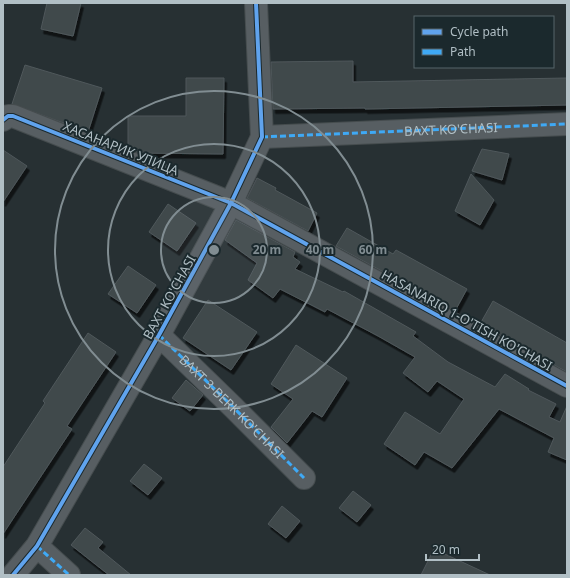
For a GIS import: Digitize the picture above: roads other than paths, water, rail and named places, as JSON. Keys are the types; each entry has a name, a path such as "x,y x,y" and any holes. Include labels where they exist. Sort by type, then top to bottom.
{"street":[{"name":"BAXT KO'CHASI","path":"13,575 37,546 160,335 231,203 262,136 256,3"},
{"name":"ХАСАНАРИК УЛИЦА","path":"3,120 8,116 13,116 231,203"},
{"name":"BAXT KO'CHASI","path":"262,136 567,124"},
{"name":"HASANARIQ 1-O'TISH KO'CHASI","path":"231,203 567,386"},
{"name":"BAXT 3-BERK KO'CHASI","path":"160,335 304,478"},
{"path":"37,546 69,575"}]}
